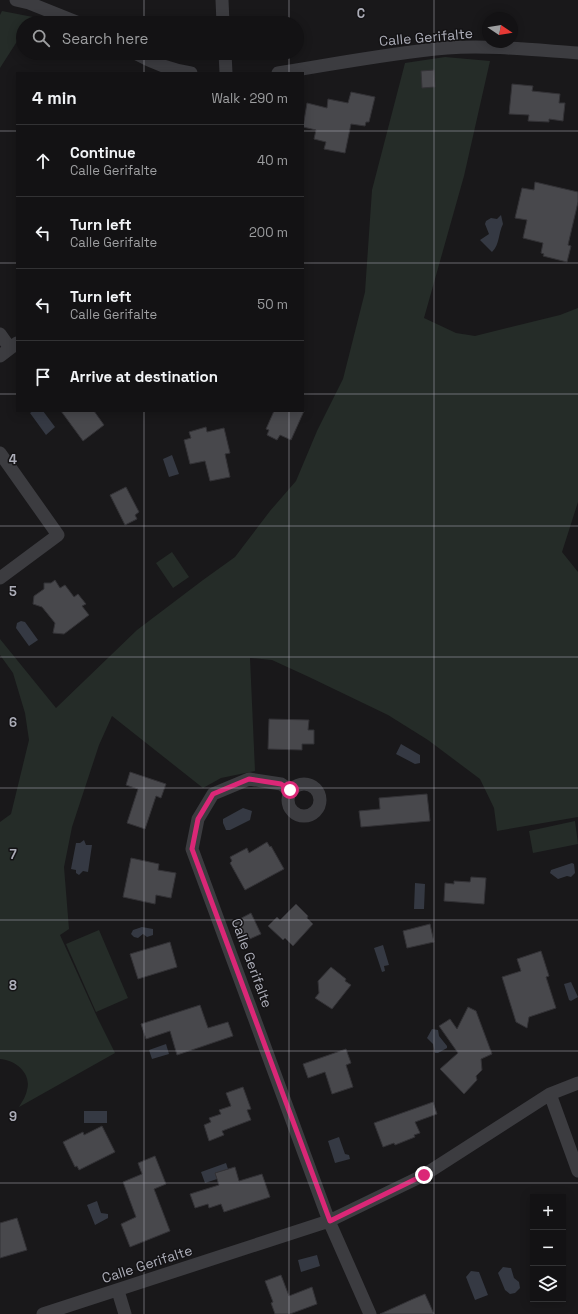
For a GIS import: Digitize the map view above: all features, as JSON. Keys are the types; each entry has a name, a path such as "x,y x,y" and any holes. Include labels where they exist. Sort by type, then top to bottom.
{"street":[{"path":"16,0 29,3 62,16"},
{"path":"222,0 223,16"},
{"name":"Calle Gerifalte","path":"284,72 383,56 448,48 518,48 578,53"},
{"path":"148,60 174,71 182,72"},
{"path":"225,60 226,72"},
{"path":"0,334 9,349"},
{"path":"0,453 58,535 0,578"},
{"name":"Calle Gerifalte","path":"290,790 281,784 249,779 213,794 198,819 192,849 330,1221 370,1314"},
{"name":"Calle Gerifalte","path":"43,1314 118,1291 330,1221 424,1175 550,1094 578,1083"},
{"path":"550,1094 578,1171"},
{"path":"118,1291 125,1314"}],"shaded area":[{"path":"2,11 28,16 16,16 16,43 0,68 0,15"},
{"path":"445,57 490,61 464,176 424,318 456,333 475,336 560,315 578,308 578,502 562,552 578,572 578,817 497,831 494,808 480,779 428,740 388,715 272,660 250,658 255,771 221,778 203,788 112,716 99,745 72,827 64,867 69,929 60,935 115,1053 19,1107 26,1092 28,1084 27,1078 21,1068 11,1062 0,1059 0,822 11,814 29,740 25,713 13,673 0,655 0,639 56,708 137,630 235,557 270,511 296,481 317,431 343,379 365,292 372,190 405,63"},
{"path":"501,215 503,224 498,242 492,252 480,240 489,234 485,224 486,221 491,218 497,219"},
{"path":"44,412 55,427 46,435 30,413"},
{"path":"172,455 179,474 169,477 163,459"},
{"path":"172,552 189,577 173,588 156,563"},
{"path":"21,621 25,622 38,640 29,646 16,628 17,623"},
{"path":"401,744 420,755 420,763 415,764 396,754"},
{"path":"243,808 252,811 250,820 230,830 226,830 223,819"},
{"path":"575,821 578,844 533,853 529,831"},
{"path":"84,840 86,845 92,845 88,872 83,871 79,875 76,873 76,870 71,869 76,843 80,843"},
{"path":"572,863 574,864 575,873 571,877 567,876 558,879 550,873 551,870"},
{"path":"415,883 425,884 424,909 414,909"},
{"path":"142,927 153,929 153,935 147,937 143,934 138,938 131,934 133,930"},
{"path":"99,930 128,998 96,1012 66,944"},
{"path":"383,945 389,965 384,966 385,971 382,972 374,948"},
{"path":"571,982 578,997 571,1001 569,1000 564,984"},
{"path":"432,1029 438,1030 439,1036 447,1046 447,1048 438,1053 435,1053 433,1044 427,1038"},
{"path":"166,1044 169,1054 152,1059 149,1050"},
{"path":"84,1111 107,1111 107,1123 84,1123"},
{"path":"339,1137 345,1154 349,1155 350,1159 335,1163 328,1141"},
{"path":"226,1163 228,1169 215,1173 217,1179 205,1183 201,1172"},
{"path":"97,1201 101,1213 108,1214 108,1218 95,1225 87,1205"},
{"path":"317,1255 320,1266 301,1272 298,1260"},
{"path":"503,1267 511,1268 514,1278 519,1282 520,1288 515,1293 510,1294 505,1290 498,1273"},
{"path":"471,1271 479,1272 488,1295 475,1300 466,1277"}],"building":[{"path":"434,70 435,87 422,88 421,71"},
{"path":"512,84 533,86 532,91 560,94 559,103 565,103 563,121 549,119 549,122 528,121 529,115 509,114"},
{"path":"351,92 375,97 369,122 366,122 365,126 351,124 345,153 324,149 326,142 314,139 316,130 304,127 307,103 327,108 328,99 348,103"},
{"path":"535,182 578,192 578,202 568,245 571,246 567,262 543,256 544,254 541,253 543,243 523,238 527,220 515,218 522,188 534,190"},
{"path":"62,412 95,412 104,425 83,441"},
{"path":"274,412 304,412 291,440 280,435 277,440 267,435 269,430 266,429"},
{"path":"206,427 207,432 224,428 230,453 225,454 230,477 210,481 205,461 190,464 184,440 191,438 189,432"},
{"path":"126,487 139,512 135,515 137,519 125,525 110,495"},
{"path":"55,580 60,588 65,585 74,597 78,594 86,604 82,606 89,615 64,634 53,633 55,623 42,607 33,604 34,596 44,589 44,583 51,583"},
{"path":"269,719 309,720 308,730 314,730 314,744 302,744 302,750 268,749"},
{"path":"130,772 166,784 161,798 156,796 145,829 127,823 138,789 126,785"},
{"path":"427,794 430,821 361,827 359,811 380,809 379,798"},
{"path":"267,842 270,847 271,846 284,869 245,890 230,863 232,861 230,857 247,848 249,853"},
{"path":"131,858 159,864 158,870 176,873 171,898 156,895 155,904 123,897"},
{"path":"471,877 486,878 484,904 444,901 445,883 454,884 454,881 470,882"},
{"path":"296,904 308,916 307,918 313,924 293,946 285,938 283,940 268,926 277,917 280,920"},
{"path":"251,913 261,934 243,942 234,922"},
{"path":"430,924 434,942 407,948 403,931"},
{"path":"170,942 177,967 138,979 130,954"},
{"path":"541,951 549,976 546,977 556,1008 529,1017 527,1028 516,1022 502,977 521,971 517,959"},
{"path":"331,967 351,985 332,1009 315,998 319,993 318,981"},
{"path":"200,1005 208,1028 228,1022 233,1036 177,1055 170,1031 146,1039 141,1024"},
{"path":"468,1007 476,1011 492,1054 481,1059 482,1070 476,1076 477,1080 464,1094 440,1069 458,1053 439,1026 450,1019 457,1029"},
{"path":"346,1049 351,1063 346,1065 353,1087 332,1094 325,1072 308,1078 303,1064"},
{"path":"243,1087 251,1109 247,1110 251,1120 222,1131 224,1135 209,1141 204,1125 211,1122 209,1118 221,1114 219,1110 231,1106 226,1093"},
{"path":"433,1102 437,1114 415,1122 420,1133 414,1135 415,1137 395,1145 394,1143 383,1147 374,1123"},
{"path":"102,1126 115,1152 79,1170 77,1166 75,1167 63,1142 83,1132 84,1135"},
{"path":"155,1156 166,1184 154,1189 170,1231 130,1247 121,1224 136,1217 123,1182 142,1174 138,1163"},
{"path":"235,1167 239,1181 262,1174 270,1197 224,1212 221,1204 209,1208 208,1204 195,1208 190,1194 219,1185 215,1173"},
{"path":"17,1218 27,1250 0,1258 0,1223"},
{"path":"281,1275 289,1296 312,1287 317,1304 290,1314 275,1314 271,1303 273,1302 265,1281"},
{"path":"425,1294 434,1314 380,1314 413,1299"}],"route":[{"path":"290,790 281,784 249,779 213,794 198,819 192,849 330,1221 424,1175"}]}
